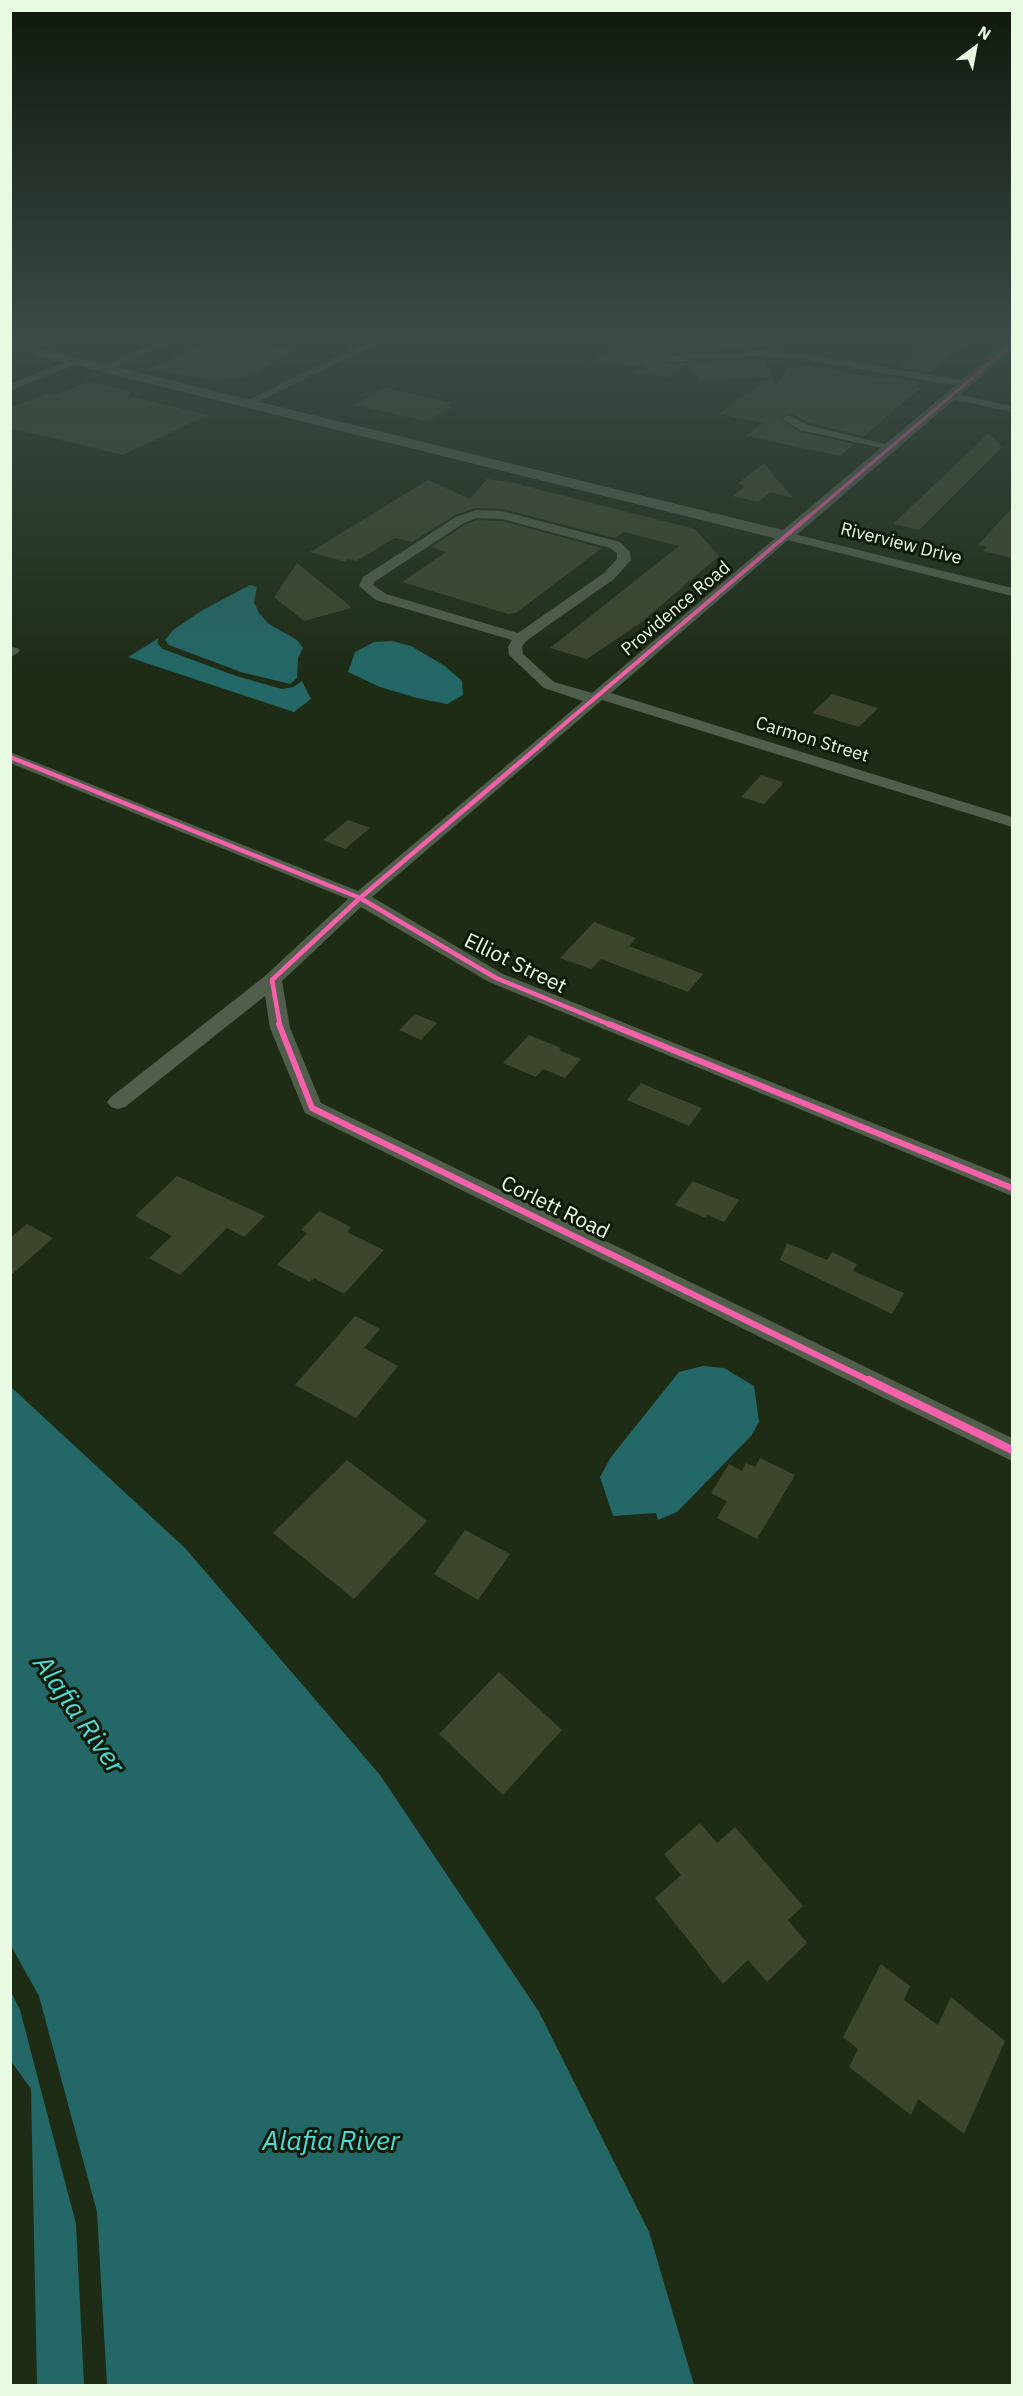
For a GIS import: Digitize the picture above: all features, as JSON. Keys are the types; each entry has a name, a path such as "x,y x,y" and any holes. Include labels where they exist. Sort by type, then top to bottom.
{"street":[{"name":"Riverview Drive","path":"442,452 1012,592"},
{"name":"Providence Road","path":"360,898 885,452"},
{"path":"476,514 502,515 606,542 621,549 624,560 609,576 520,638 381,597 369,589 368,580 460,520 476,514"},
{"name":"Carmon Street","path":"520,638 515,647 516,655 549,684 600,694 1012,822"},
{"name":"Elliot Street","path":"10,757 360,898 496,978 1012,1188"},
{"path":"118,1102 272,980 360,898"},
{"name":"Corlett Road","path":"272,980 280,1028 312,1108 1012,1450"}],"water":[{"path":"250,585 257,587 254,602 259,613 269,624 297,640 303,648 298,658 297,678 290,684 241,672 169,645 165,640 173,630 201,611"},
{"path":"159,638 157,643 163,649 236,676 282,689 293,687 302,681 311,699 294,712 128,657"},
{"path":"392,641 411,646 445,666 462,681 463,695 447,704 417,698 380,687 348,672 355,652 374,642"},
{"path":"703,1366 724,1368 754,1386 759,1422 751,1436 677,1512 658,1520 656,1513 613,1516 600,1477 611,1457 679,1372"},
{"name":"Alafia River","path":"11,1387 185,1548 380,1775 539,2012 649,2232 694,2385 107,2385 97,2212 39,1996 11,1946"},
{"path":"11,1992 20,2010 76,2224 84,2385 37,2385 31,2089 11,2061"}],"building":[{"path":"110,452 130,452 123,455"},
{"path":"820,452 845,452 840,456"},
{"path":"969,452 997,452 919,530 893,524"},
{"path":"764,463 793,498 770,492 758,502 733,496 745,486 738,483"},
{"path":"487,479 523,484 521,485 695,529 719,556 639,624 587,659 550,648 679,546 624,532 615,538 503,509 476,508 455,515 412,542 395,538 356,561 348,559 346,562 310,552 428,480 470,499"},
{"path":"1012,508 1012,558 983,551 987,547 978,545"},
{"path":"477,520 502,521 602,548 516,613 508,614 402,582 446,552 431,547"},
{"path":"297,563 351,608 304,621 274,597"},
{"path":"832,694 878,708 859,727 812,713"},
{"path":"761,775 782,782 782,785 764,804 741,797"},
{"path":"348,820 370,828 345,849 323,840"},
{"path":"594,922 636,938 629,946 703,974 688,992 601,959 591,969 560,958"},
{"path":"415,1014 437,1023 421,1040 399,1030"},
{"path":"529,1035 581,1059 565,1078 543,1069 536,1077 503,1063"},
{"path":"641,1083 702,1108 689,1126 627,1100"},
{"path":"177,1176 265,1216 244,1237 227,1228 180,1275 149,1258 172,1236 135,1216"},
{"path":"693,1181 739,1200 724,1222 708,1215 706,1218 675,1205"},
{"path":"319,1211 351,1227 347,1232 384,1250 344,1294 314,1278 310,1282 277,1265 307,1233 301,1230"},
{"path":"27,1224 53,1238 10,1276 10,1238"},
{"path":"787,1243 827,1260 832,1252 857,1264 853,1271 904,1293 892,1314 780,1260"},
{"path":"355,1316 380,1329 364,1348 398,1366 356,1418 295,1385"},
{"path":"760,1458 795,1475 757,1539 717,1518 727,1501 711,1493 729,1464 742,1471 746,1463 755,1467"},
{"path":"347,1460 427,1521 354,1599 273,1533"},
{"path":"465,1530 510,1554 478,1600 434,1574"},
{"path":"499,1672 562,1730 503,1795 439,1734"},
{"path":"700,1823 717,1843 735,1827 803,1906 788,1920 807,1943 767,1982 748,1960 723,1984 655,1898 681,1875 664,1854"},
{"path":"881,1964 910,1986 904,2000 938,2025 951,1997 1005,2041 964,2134 918,2099 911,2115 849,2067 858,2049 843,2037"}],"cycle path":[{"path":"885,452 360,898 272,980 280,1028 312,1108 1012,1450"},
{"path":"10,757 360,898 496,978 1012,1188"}]}
